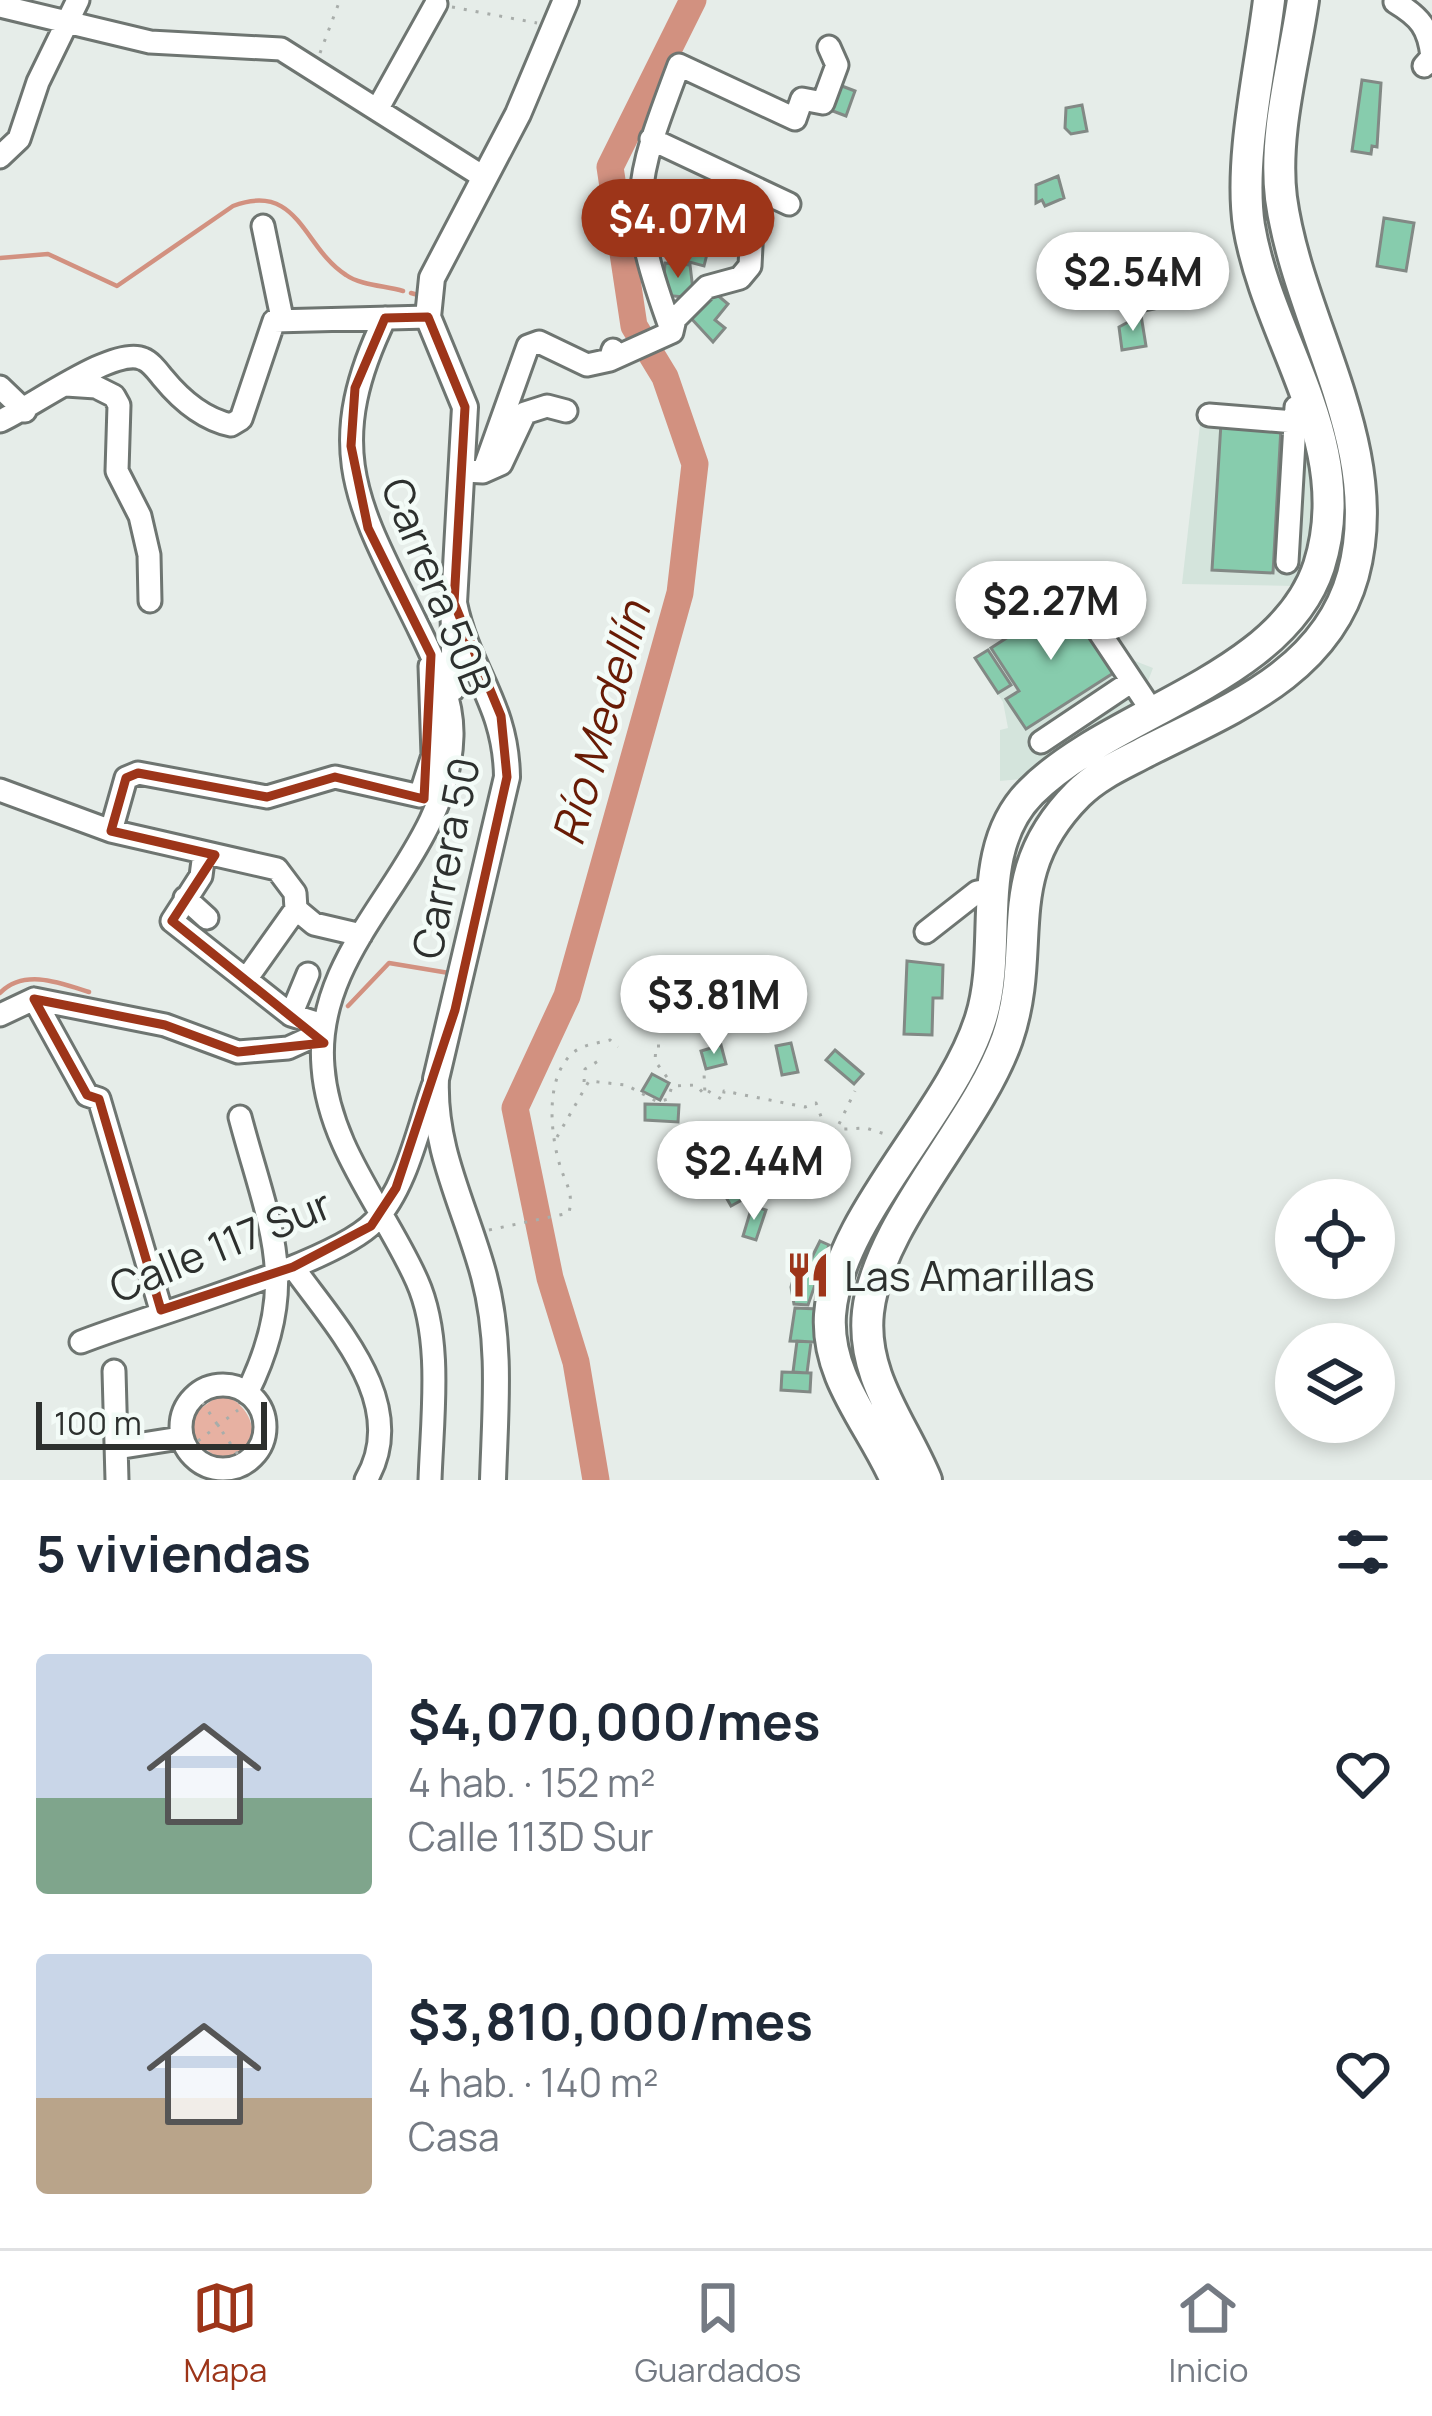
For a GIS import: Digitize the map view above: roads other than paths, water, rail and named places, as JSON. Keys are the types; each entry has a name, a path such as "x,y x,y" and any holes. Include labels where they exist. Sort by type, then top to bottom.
{"highway":[{"path":"896,1480 838,1376 830,1312 847,1254 981,1017 994,889 1007,830 1025,797 1076,754 1224,670 1284,624 1317,571 1326,533 1327,472 1249,224 1268,0"},
{"path":"926,1480 871,1363 869,1303 880,1267 1007,1037 1019,981 1023,894 1034,857 1065,808 1100,776 1253,697 1297,665 1341,607 1358,554 1361,478 1294,263 1281,197 1282,139 1303,0"}],"main road":[{"path":"428,317 440,255 485,178 566,0"},
{"name":"Carrera 50","path":"428,317 465,407 474,471 454,594 460,631 501,716 507,777 436,1079 436,1127 490,1312 496,1390 493,1480"}],"street":[{"path":"0,158 19,139 38,82 78,0"},
{"path":"1396,2 1420,18 1428,32 1432,57 1424,66"},
{"path":"378,107 436,4"},
{"path":"0,6 150,42 281,49 315,65 485,178"},
{"path":"674,316 643,235 639,176 679,65 795,119 802,99 823,103 840,81 829,47"},
{"path":"651,139 789,203"},
{"path":"263,226 283,318"},
{"path":"474,471 528,346 539,342 587,365 618,353 674,316 707,287 740,278 750,266 752,226"},
{"path":"643,235 678,241"},
{"path":"0,422 107,363 144,359 178,397 213,420 231,424 241,419 267,328 283,318 334,322 428,317"},
{"name":"Carrera 50B","path":"385,318 356,388 352,476 368,528 433,658 451,708 448,788 416,854 338,972 322,1029 327,1106 424,1306 433,1374 430,1480"},
{"path":"65,385 97,387 115,396 117,472 140,516 149,555 150,601"},
{"path":"0,387 25,411"},
{"path":"474,471 501,464 525,413 535,406 566,411"},
{"path":"1209,415 1295,414 1287,562"},
{"path":"451,708 448,626 454,594"},
{"path":"1078,600 1152,712"},
{"path":"111,831 126,778 138,772 267,797 335,777 422,795 433,755 433,658"},
{"path":"1041,742 1132,681"},
{"path":"0,790 111,831 277,869 295,893 296,909 247,978"},
{"path":"204,853 200,876 172,921 291,1015 322,1029"},
{"path":"926,932 977,892 994,889"},
{"path":"185,898 207,918"},
{"path":"296,909 314,924 361,935"},
{"path":"291,1015 308,974"},
{"path":"34,1000 87,1095 99,1099 161,1310"},
{"path":"0,1015 34,1000 165,1025 238,1052 288,1048 322,1029"},
{"name":"Calle 117 Sur","path":"81,1342 287,1269 371,1226 381,1213 436,1079"},
{"path":"240,1117 287,1269 353,1350 377,1403 376,1463 366,1480"},
{"path":"246,1398 276,1325 287,1269"},
{"path":"115,1371 117,1480"},
{"path":"231,1386 246,1398 262,1410 266,1431 260,1452 245,1470 216,1467 193,1456 186,1442 186,1405 198,1393 231,1386"},
{"path":"117,1448 186,1442"}],"waterway":[{"name":"Río Medellín","path":"596,1480 576,1362 550,1278 515,1108 567,996 680,593 695,464 665,377 634,326 610,167 693,0"},
{"path":"0,258 48,254 117,286 233,206 272,202 298,221 346,275 403,291"},
{"path":"411,293 418,295"},
{"path":"348,1006 389,963 449,973"},
{"path":"0,993 31,979 89,992"}],"place":[{"name":"Las Amarillas","path":"808,1275"}]}
